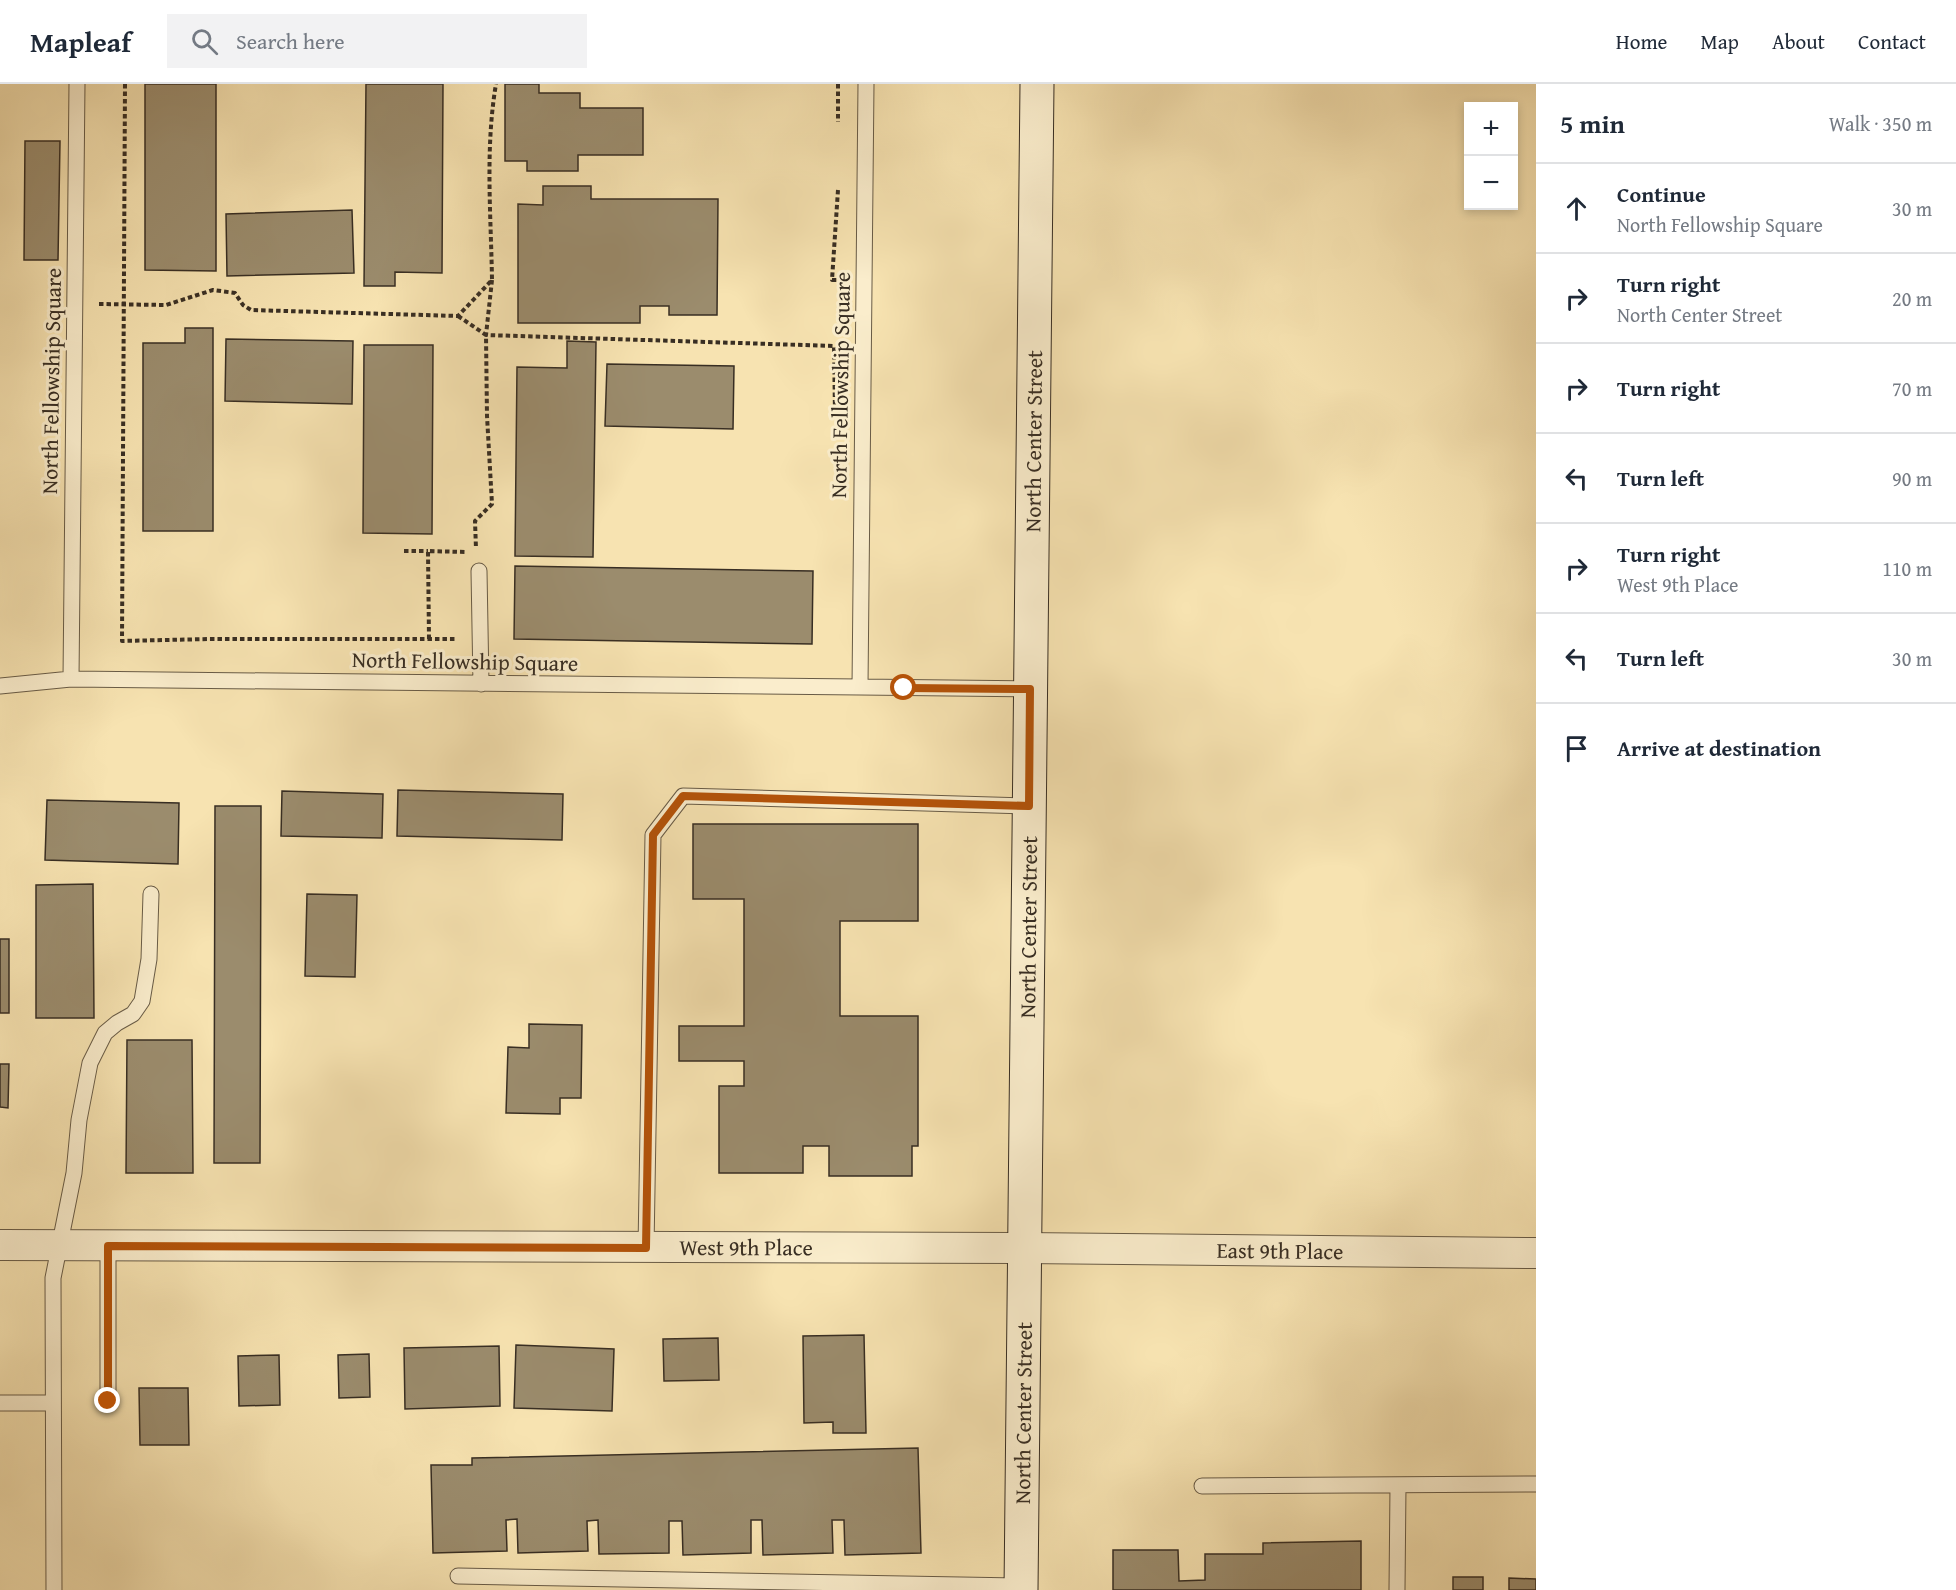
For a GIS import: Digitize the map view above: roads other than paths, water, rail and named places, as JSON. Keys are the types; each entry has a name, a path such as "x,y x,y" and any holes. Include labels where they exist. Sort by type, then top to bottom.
{"street":[{"name":"North Center Street","path":"1021,1588 1037,84"},
{"name":"West 9th Place","path":"0,1245 1024,1248"},
{"name":"East 9th Place","path":"1024,1248 1536,1253"}],"lane":[{"name":"North Fellowship Square","path":"71,679 77,84"},
{"name":"North Fellowship Square","path":"860,687 866,84"},
{"path":"479,572 481,684"},
{"name":"North Fellowship Square","path":"0,686 71,679 1030,689"},
{"path":"646,1248 653,835 683,796 1029,806"},
{"path":"54,1590 53,1278 74,1173 79,1120 90,1063 105,1033 133,1014 142,1001 149,959 151,894"},
{"path":"108,1246 108,1401"},
{"path":"0,1403 52,1402"},
{"path":"1202,1486 1536,1484"},
{"path":"1397,1590 1398,1486"},
{"path":"459,1576 1021,1588"}]}
